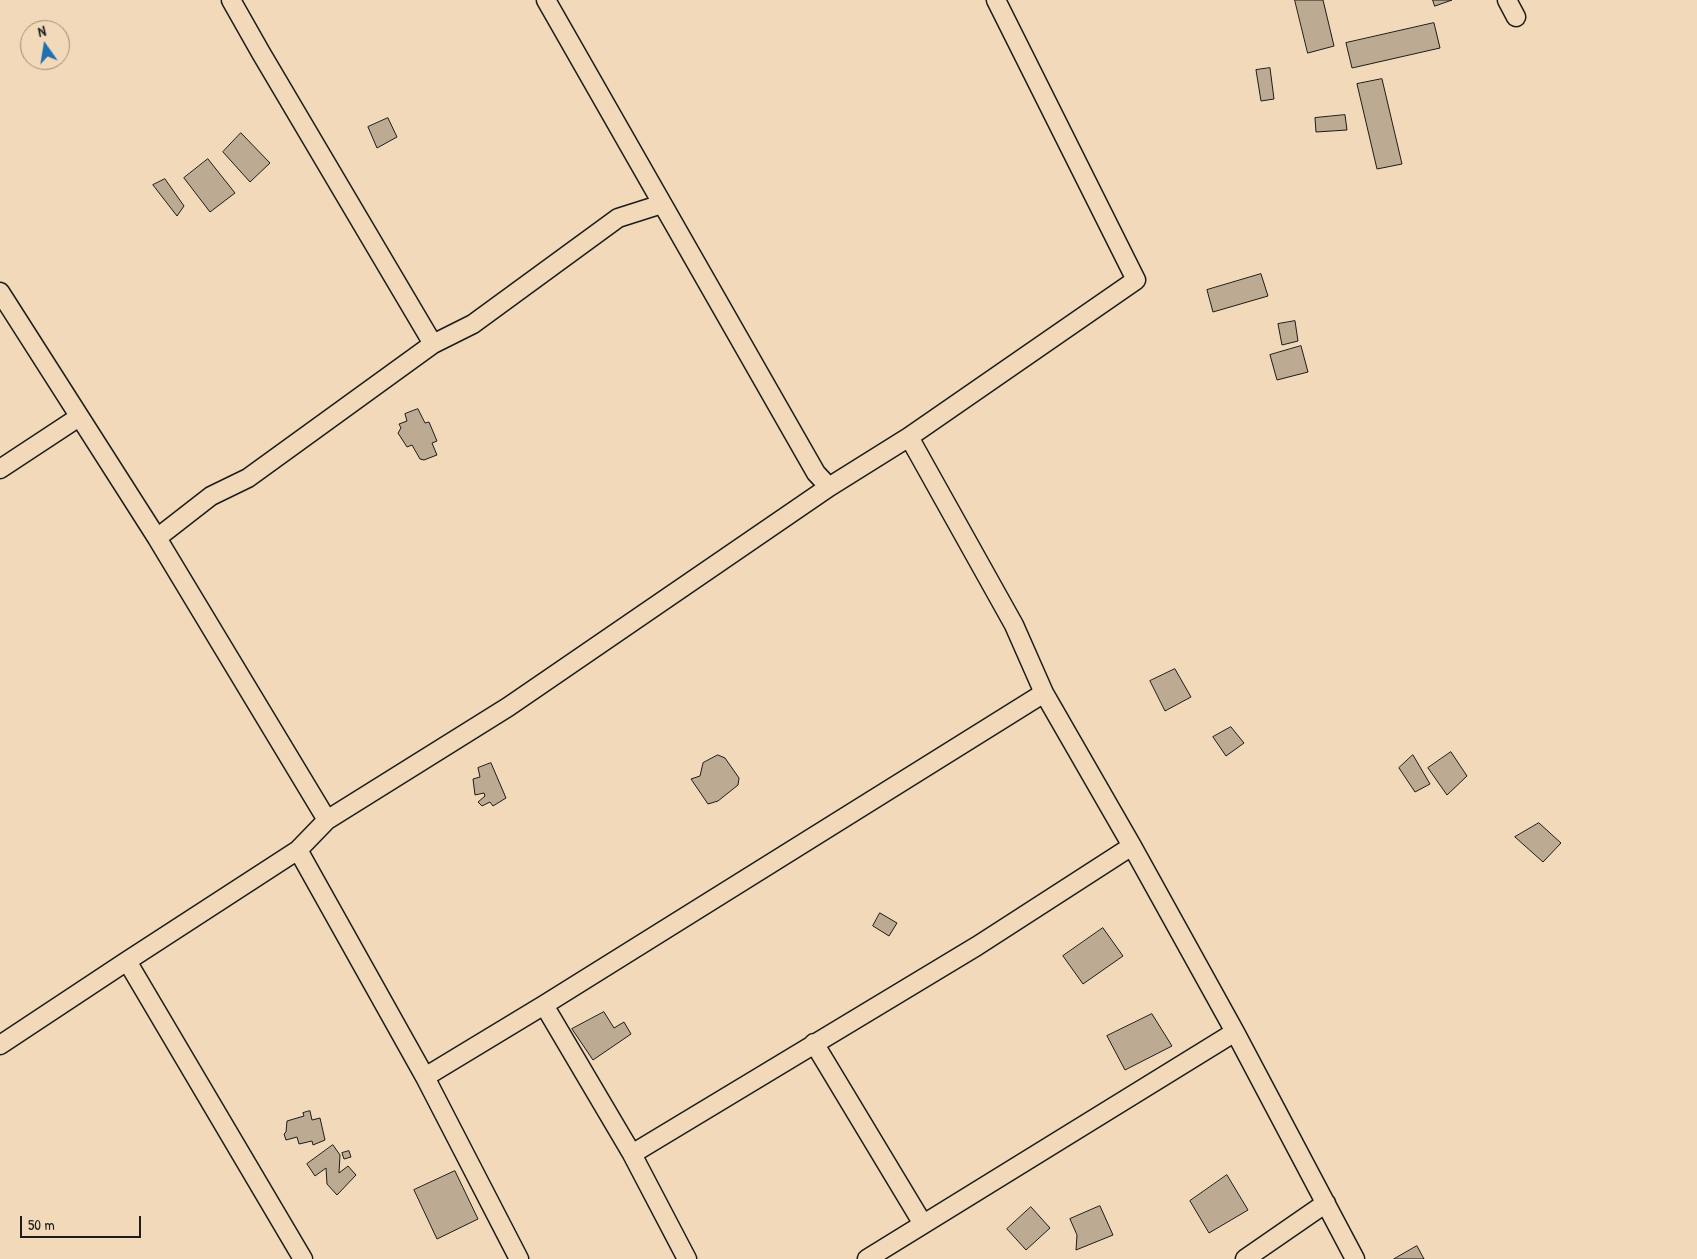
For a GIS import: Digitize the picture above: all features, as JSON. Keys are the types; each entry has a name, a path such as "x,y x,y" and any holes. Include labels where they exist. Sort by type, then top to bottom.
{"street":[{"path":"231,0 433,344"},
{"path":"546,0 816,473 829,487"},
{"path":"0,1046 128,960 298,850 327,820 508,707 829,487 909,437 1136,280 996,0"},
{"path":"1507,0 1516,18"},
{"path":"157,538 211,496 248,478 433,344 473,324 618,218 662,204"},
{"path":"0,292 157,538 327,820"},
{"path":"0,469 78,417"},
{"path":"909,437 1014,625 1044,693 1132,846 1355,1259"},
{"path":"425,1077 544,1005 1044,693"},
{"path":"632,1154 977,946 1132,846"},
{"path":"298,850 425,1077 519,1259"},
{"path":"128,960 303,1259"},
{"path":"544,1005 632,1154 687,1259"},
{"path":"867,1259 1234,1032"},
{"path":"814,1043 923,1224"},
{"path":"1245,1259 1326,1203"}],"building":[{"path":"1295,0 1323,0 1334,46 1308,53"},
{"path":"1433,0 1452,0 1435,6"},
{"path":"1434,23 1440,48 1352,68 1346,43"},
{"path":"1270,68 1274,99 1261,101 1256,70"},
{"path":"1382,79 1402,164 1377,169 1357,84"},
{"path":"1345,115 1347,130 1316,132 1315,118"},
{"path":"388,118 397,137 377,148 368,127"},
{"path":"241,133 270,163 250,182 223,152"},
{"path":"208,159 235,193 210,212 184,178"},
{"path":"165,179 184,206 177,216 153,185"},
{"path":"1261,274 1268,296 1213,312 1207,290"},
{"path":"1295,321 1298,341 1282,345 1278,324"},
{"path":"1301,346 1308,372 1277,380 1270,355"},
{"path":"418,409 425,423 429,422 437,441 432,443 437,455 424,460 420,459 412,445 407,447 398,433 401,428 399,424 407,421 405,414"},
{"path":"1175,669 1191,697 1165,711 1150,681"},
{"path":"1231,727 1244,743 1226,756 1213,737"},
{"path":"1451,752 1467,776 1447,795 1428,768"},
{"path":"718,755 725,758 739,778 738,785 718,801 708,804 691,779 700,776 703,763"},
{"path":"1413,755 1430,784 1415,792 1399,768"},
{"path":"491,763 506,798 493,806 490,802 482,806 478,802 485,796 484,793 475,795 473,779 480,777 478,768"},
{"path":"1539,823 1561,843 1543,862 1515,837"},
{"path":"880,913 897,923 889,936 873,926"},
{"path":"1103,928 1123,956 1083,984 1063,956"},
{"path":"604,1012 614,1028 624,1022 631,1034 593,1060 572,1029"},
{"path":"1152,1014 1172,1046 1125,1070 1107,1036"},
{"path":"310,1111 312,1120 320,1118 325,1140 313,1145 312,1141 299,1144 297,1137 286,1140 284,1134 287,1121 304,1116 303,1113"},
{"path":"333,1145 340,1155 339,1173 348,1166 356,1175 337,1195 327,1184 326,1168 315,1176 307,1164"},
{"path":"349,1151 351,1157 344,1159 342,1153"},
{"path":"455,1171 478,1219 437,1239 414,1190"},
{"path":"1227,1175 1248,1210 1209,1233 1190,1201"},
{"path":"1100,1206 1113,1235 1076,1250 1077,1235 1070,1219"},
{"path":"1031,1207 1050,1228 1026,1250 1007,1229"},
{"path":"1417,1246 1424,1259 1394,1259"}]}
